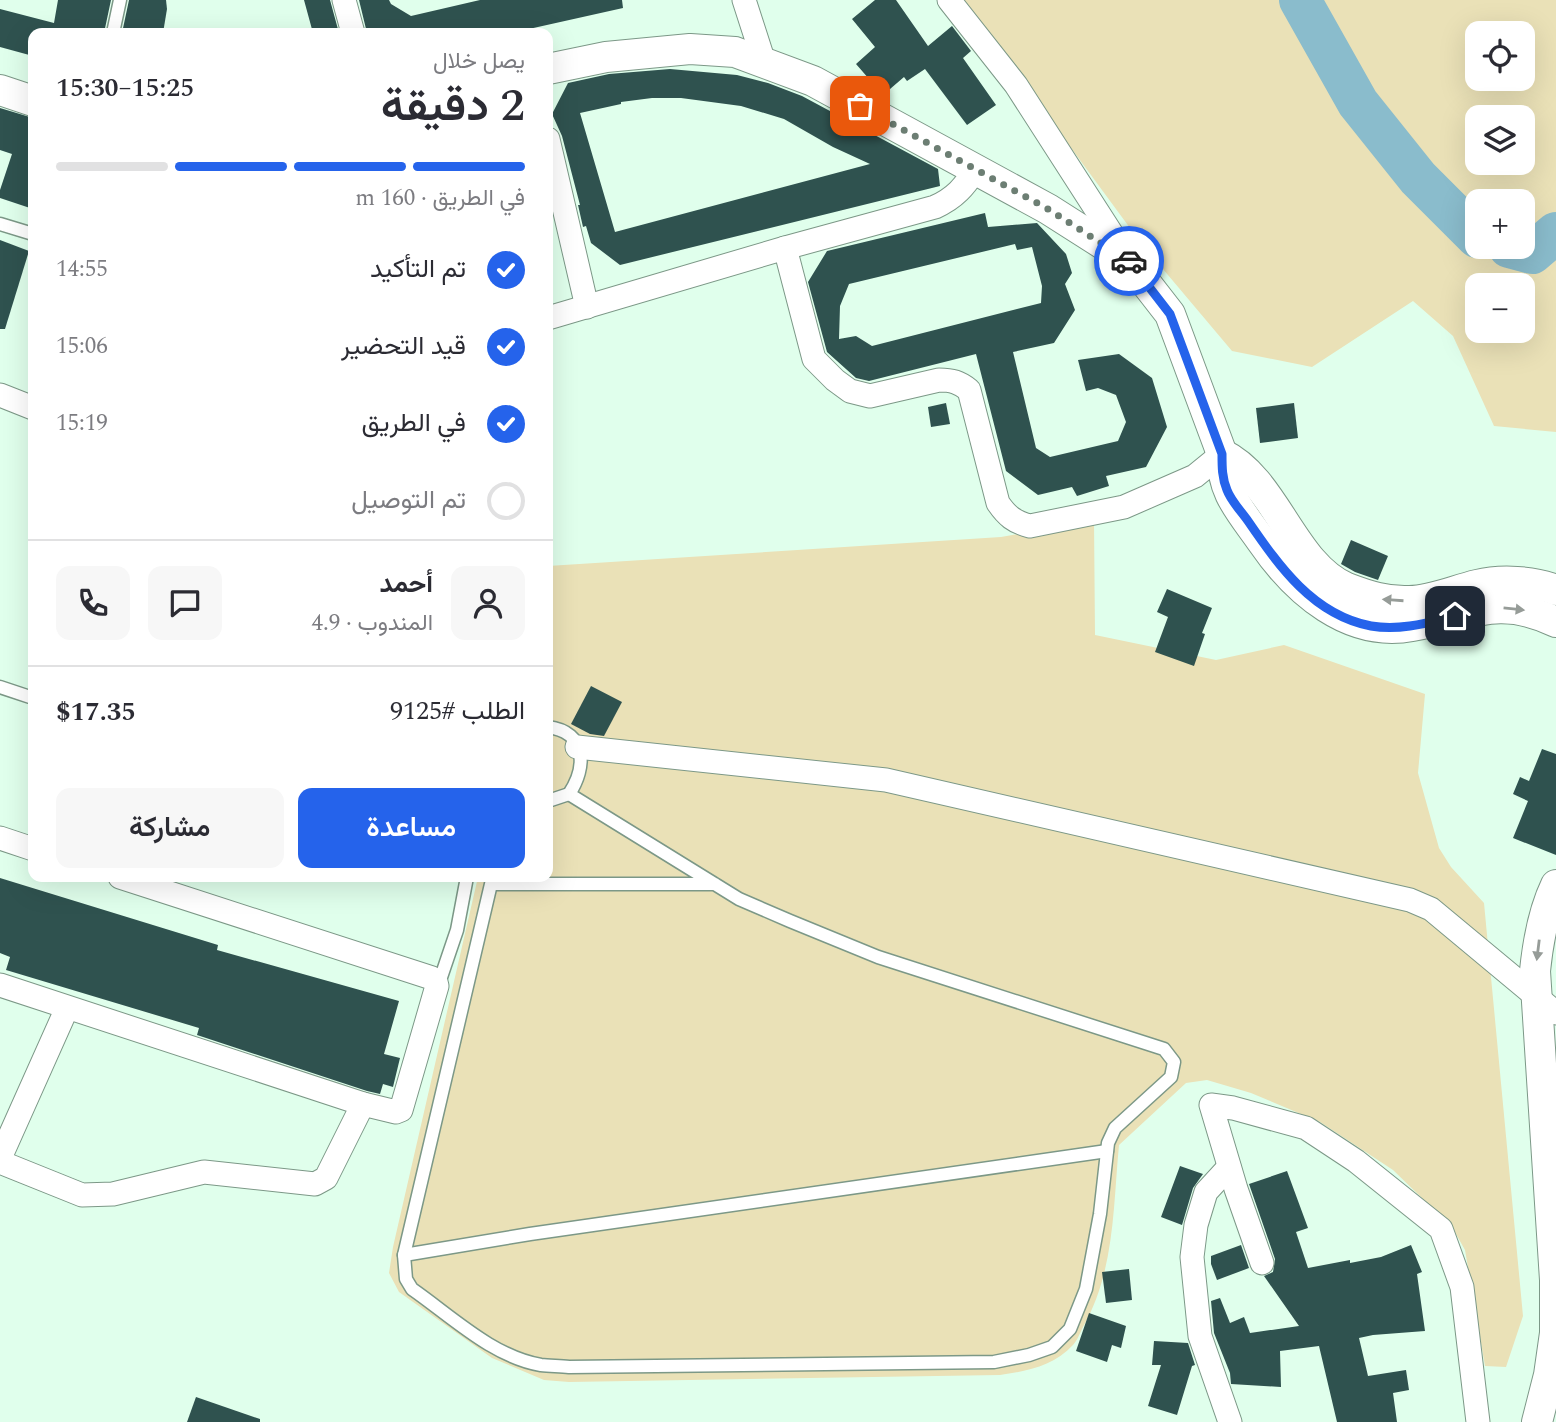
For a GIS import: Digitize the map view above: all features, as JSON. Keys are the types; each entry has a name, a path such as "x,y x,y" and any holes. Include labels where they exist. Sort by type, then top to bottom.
{"street":[{"path":"344,0 352,28"},
{"path":"744,0 764,62"},
{"path":"949,0 1016,85 1128,260 1170,314 1222,454 1222,473 1228,493 1278,564 1303,590 1334,613 1371,626 1409,627 1494,607 1534,611 1556,622"},
{"path":"553,68 606,57 690,49 735,52 813,81 1048,209 1128,260"},
{"path":"0,90 28,99"},
{"path":"553,161 587,307"},
{"path":"553,317 785,248 936,207 951,200 963,189 976,169"},
{"path":"785,248 814,359 850,391 870,396 939,380 951,380 969,390 998,503 1008,517 1020,523 1030,526 1124,507 1195,477 1222,454"},
{"path":"0,395 28,406"},
{"path":"1222,454 1237,461 1260,486 1315,565 1343,586 1376,599 1411,601 1480,584 1518,582 1556,590"},
{"path":"577,747 886,780 1410,900 1432,909 1546,1005"},
{"path":"0,838 28,847"},
{"path":"0,985 363,1104 396,1112 404,1105 437,986 432,978 135,882"},
{"path":"1537,1422 1549,1375 1555,1333 1546,1005 1538,944 1556,885"},
{"path":"67,1008 0,1160 82,1195 113,1194 204,1172 315,1184 326,1178 363,1104"},
{"path":"1262,1263 1211,1105 1233,1108 1306,1128 1356,1161 1441,1229 1462,1287 1478,1422"},
{"path":"1229,1167 1206,1192 1196,1225 1192,1258 1200,1336 1230,1422"},
{"path":"1554,1422 1556,1416"}],"lane":[{"path":"114,28 120,0"},
{"path":"0,223 28,232"},
{"path":"0,687 28,696"},
{"path":"553,729 564,732 577,747 582,763 580,775 569,794 553,799"},
{"path":"569,794 715,884 739,899 877,957 1164,1049 1174,1062 1171,1076 1115,1128 1108,1143 1101,1214 1086,1289 1070,1329 1052,1347 994,1362 569,1367 539,1365 514,1357 488,1343 412,1289 406,1279 404,1255 491,884 715,884"},
{"path":"437,986 457,930 466,882"},
{"path":"404,1255 544,1231 1107,1151"}],"shaded area":[{"path":"955,0 1556,0 1556,432 1494,426 1453,336 1413,301 1312,367 1232,351 1141,243 1060,133"},
{"path":"1094,520 1095,635 1216,660 1284,645 1425,694 1418,773 1439,848 1451,867 1484,903 1523,1316 1506,1367 1485,1366 1465,1250 1452,1227 1393,1170 1320,1122 1251,1093 1207,1080 1186,1083 1119,1145 1111,1238 1101,1284 1093,1306 1078,1337 1066,1352 1049,1363 1030,1369 1000,1375 569,1382 544,1380 492,1358 399,1292 389,1273 393,1247 477,882 553,882 553,566 1001,537"}],"building":[{"path":"58,0 111,0 105,28 28,28 28,55 0,47 0,9 54,23"},
{"path":"129,0 166,0 164,28 123,28"},
{"path":"304,0 330,0 338,28 312,28"},
{"path":"359,0 389,0 411,16 480,0 622,0 623,8 533,28 366,28"},
{"path":"875,0 896,0 928,46 952,26 971,51 963,58 996,105 967,125 925,69 907,81 904,77 883,95 856,64 875,47 852,19"},
{"path":"670,69 737,75 768,83 802,96 938,169 940,186 620,265 591,243 586,226 583,227 562,136 553,116 568,83 609,74","holes":["652,98 681,98 741,106 784,119 870,164 615,232 580,113 621,102"]},
{"path":"0,108 28,116 28,207 0,198 0,190 12,154 0,150"},
{"path":"985,213 988,227 1037,223 1066,254 1072,273 1065,284 1075,310 1054,343 1013,352 1036,448 1050,457 1118,441 1126,422 1116,395 1098,388 1086,391 1078,360 1119,354 1152,378 1167,427 1146,467 1106,476 1109,486 1077,496 1072,487 1038,495 1006,471 976,354 869,381 856,378 827,352 808,282 827,251","holes":["1015,244 1017,250 1032,247 1042,286 1041,303 872,346 856,336 839,339 840,306 849,284"]},
{"path":"0,240 28,251 28,254 5,329 0,329"},
{"path":"946,403 950,424 931,427 928,407"},
{"path":"1294,403 1298,438 1260,443 1256,408"},
{"path":"1351,540 1388,556 1378,580 1341,564"},
{"path":"1167,589 1212,608 1202,633 1205,634 1194,666 1155,652 1168,617 1157,612"},
{"path":"591,686 622,702 604,736 590,734 571,724"},
{"path":"1542,749 1556,754 1556,855 1513,838 1528,801 1513,794 1520,777 1529,781"},
{"path":"0,878 218,945 217,950 399,1001 384,1054 400,1058 393,1087 383,1084 380,1094 367,1091 197,1035 199,1028 6,970 10,957 0,953"},
{"path":"1180,1166 1203,1174 1193,1188 1182,1225 1161,1217"},
{"path":"1287,1171 1308,1228 1296,1232 1308,1268 1381,1257 1411,1245 1422,1272 1417,1274 1425,1331 1359,1338 1368,1376 1406,1370 1409,1390 1393,1393 1397,1422 1337,1422 1319,1346 1280,1351 1281,1387 1231,1384 1230,1373 1214,1333 1211,1301 1220,1298 1230,1323 1244,1317 1250,1333 1299,1326 1264,1276 1273,1272 1275,1259 1249,1184"},
{"path":"1241,1245 1249,1268 1217,1280 1211,1256"},
{"path":"1129,1269 1132,1300 1106,1303 1102,1272"},
{"path":"1089,1313 1126,1326 1121,1348 1112,1345 1107,1362 1076,1351"},
{"path":"1154,1341 1188,1343 1195,1365 1192,1366 1177,1415 1148,1406 1161,1365 1152,1365"},
{"path":"196,1397 260,1419 260,1422 187,1422"}],"waterway":[{"path":"1300,0 1358,103 1418,178 1465,225"},
{"path":"1535,250 1556,233"}],"way so far":[{"path":"860,106 1048,209 1129,261"}],"route":[{"path":"1129,261 1170,314 1222,454 1222,473 1228,493 1278,564 1303,590 1334,613 1371,626 1409,627 1455,616"}]}
